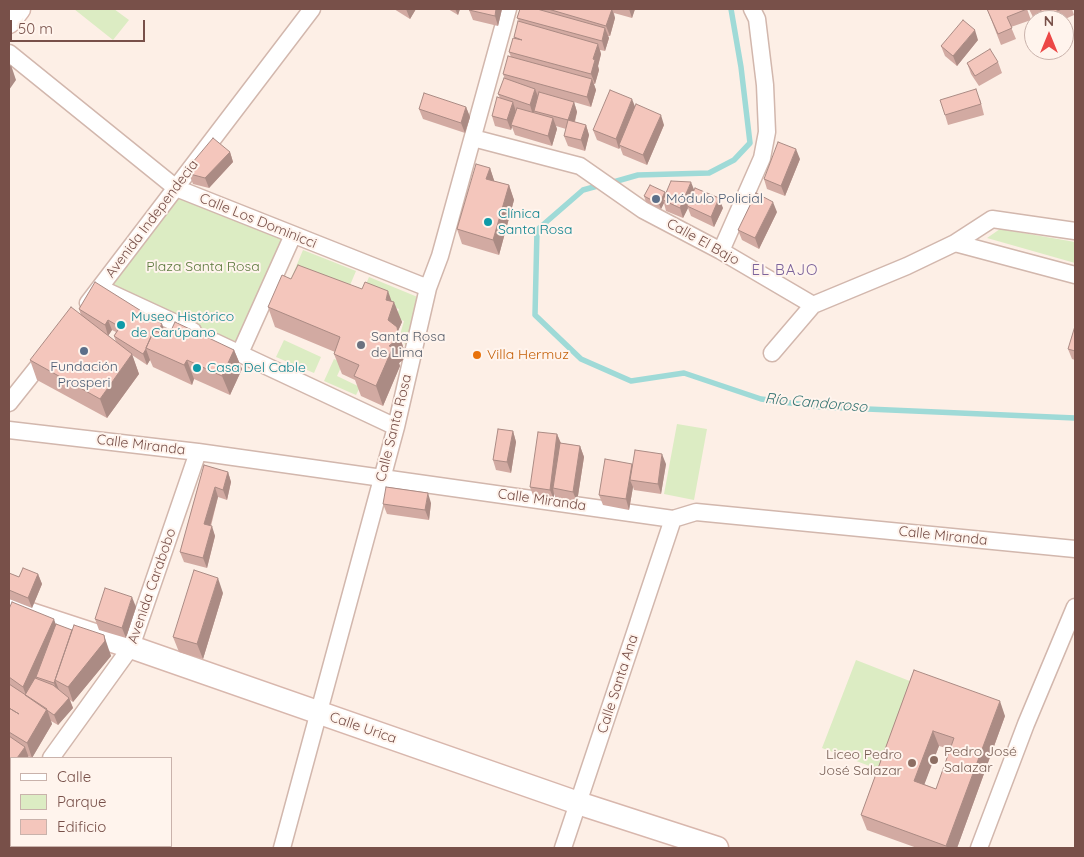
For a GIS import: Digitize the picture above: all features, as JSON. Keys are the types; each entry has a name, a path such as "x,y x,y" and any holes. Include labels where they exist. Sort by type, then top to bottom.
{"main road":[{"path":"9,22 19,9"},
{"name":"Calle Urica","path":"9,607 131,647 578,803 717,848"}],"street":[{"name":"Avenida Independecia","path":"75,319 312,9"},
{"name":"Calle Santa Rosa","path":"282,848 396,427 428,288 440,256 508,9"},
{"path":"721,251 762,158 767,132 765,84 757,19 752,9"},
{"name":"Calle Los Dominicci","path":"9,53 176,188 428,288"},
{"name":"Calle El Bajo","path":"473,138 580,166 644,210 721,251 813,305"},
{"path":"772,353 813,305 907,266 955,243 992,219 1075,231"},
{"path":"240,353 294,235"},
{"path":"955,243 1075,275"},
{"path":"100,288 396,427"},
{"path":"9,403 57,342"},
{"name":"Calle Miranda","path":"9,430 198,452 673,519 696,512 1075,549"},
{"name":"Avenida Carabobo","path":"52,757 131,647 198,452"},
{"name":"Calle Santa Ana","path":"563,848 673,519"},
{"path":"979,848 1026,724 1075,607"}],"green space":[{"path":"74,9 114,9 129,20 113,40"},
{"name":"Plaza Santa Rosa","path":"176,188 293,235 240,353 100,288"},
{"path":"1000,229 1075,242 1075,263 987,238"},
{"path":"303,250 356,271 345,297 290,281"},
{"path":"369,277 420,298 406,348 404,342 399,338 404,321 396,318 399,309 371,299 359,301"},
{"path":"284,340 321,357 314,373 276,357"},
{"path":"334,359 343,363 337,376 360,387 356,395 324,381"},
{"path":"677,424 707,429 694,500 664,494"},
{"path":"856,660 920,685 888,773 822,748"}],"building":[{"path":"470,9 496,9 495,16"},
{"path":"520,9 537,9 605,28 602,41 517,18"},
{"path":"548,9 612,9 606,26"},
{"path":"987,9 1027,9 1007,17 1012,28 998,34"},
{"path":"1040,9 1062,9 1059,10"},
{"path":"963,20 975,30 953,56 941,46"},
{"path":"518,21 598,44 591,74 509,52 513,38 522,40 514,37"},
{"path":"990,49 998,62 975,76 967,63"},
{"path":"508,56 592,79 587,97 503,74"},
{"path":"504,78 535,89 530,105 498,94"},
{"path":"976,89 981,104 945,115 940,100"},
{"path":"610,90 632,99 616,139 593,130"},
{"path":"539,92 574,102 568,120 534,111"},
{"path":"424,93 466,107 461,123 419,109"},
{"path":"497,97 513,102 507,120 492,116"},
{"path":"636,104 661,115 643,155 619,145"},
{"path":"517,108 553,118 548,136 511,125"},
{"path":"568,120 586,125 581,140 564,136"},
{"path":"213,138 230,152 205,178 190,174 187,169"},
{"path":"778,142 796,149 781,186 764,179"},
{"name":"Clínica Santa Rosa","path":"476,164 490,168 486,179 509,185 493,240 457,229"},
{"path":"671,181 691,182 680,208 663,200"},
{"path":"650,185 665,192 659,204 644,196"},
{"path":"695,188 719,198 711,217 687,206"},
{"path":"756,193 773,202 755,238 738,230"},
{"name":"Santa Rosa de Lima","path":"298,265 362,289 365,282 388,291 386,300 394,302 388,320 397,327 398,333 396,340 389,346 393,347 376,386 354,376 359,365 334,354 340,337 268,307 282,275 291,279"},
{"name":"Museo Histórico de Carúpano","path":"95,282 162,324 157,332 154,330 143,354 114,336 120,327 108,320 105,325 79,309"},
{"name":"Fundación Prosperi","path":"71,307 132,354 100,399 30,360"},
{"path":"175,322 234,350 222,376 187,360 184,365 146,348 154,330 168,337"},
{"path":"1075,326 1075,351 1068,349"},
{"path":"498,429 513,431 507,462 493,460"},
{"path":"538,432 557,434 550,490 530,487"},
{"path":"560,443 580,446 573,492 553,488"},
{"path":"635,450 662,454 658,484 630,480"},
{"path":"605,459 632,464 626,499 599,495"},
{"path":"204,465 228,472 223,490 215,487 204,524 212,526 203,558 180,552"},
{"path":"386,487 428,493 425,510 383,504"},
{"path":"23,568 38,574 28,598 9,590 9,573 19,577"},
{"path":"194,570 218,578 197,644 173,637"},
{"path":"105,588 132,597 122,628 95,619"},
{"path":"12,602 54,619 23,687 9,677 9,609"},
{"path":"56,624 72,630 54,683 36,677"},
{"path":"74,625 104,635 105,641 68,687 55,680"},
{"name":"Liceo Pedro José Salazar","path":"914,670 1000,701 946,846 861,815","holes":["933,731 954,738 936,789 914,781"]},
{"path":"35,678 53,685 69,698 54,715 25,695"},
{"path":"9,684 47,709 27,743 9,732"},
{"path":"9,736 25,747 18,757 10,757 9,761"}],"waterway":[{"name":"Río Candoroso","path":"610,183 638,175 709,173 734,160 750,143 741,67 731,9"},
{"name":"Río Candoroso","path":"601,185 583,190 537,230 535,315 581,359 631,381 684,373 761,399 821,407 1075,418"}],"place":[{"name":"Módulo Policial","path":"656,199"},
{"name":"Clínica Santa Rosa","path":"488,222"},
{"name":"Museo Histórico de Carúpano","path":"121,325"},
{"name":"Santa Rosa de Lima","path":"361,345"},
{"name":"Fundación Prosperi","path":"84,351"},
{"name":"Villa Hermuz","path":"477,355"},
{"name":"Casa Del Cable","path":"197,368"},
{"name":"Pedro José Salazar","path":"934,760"},
{"name":"Liceo Pedro José Salazar","path":"912,763"}],"district":[{"name":"EL BAJO","path":"785,270"}]}
